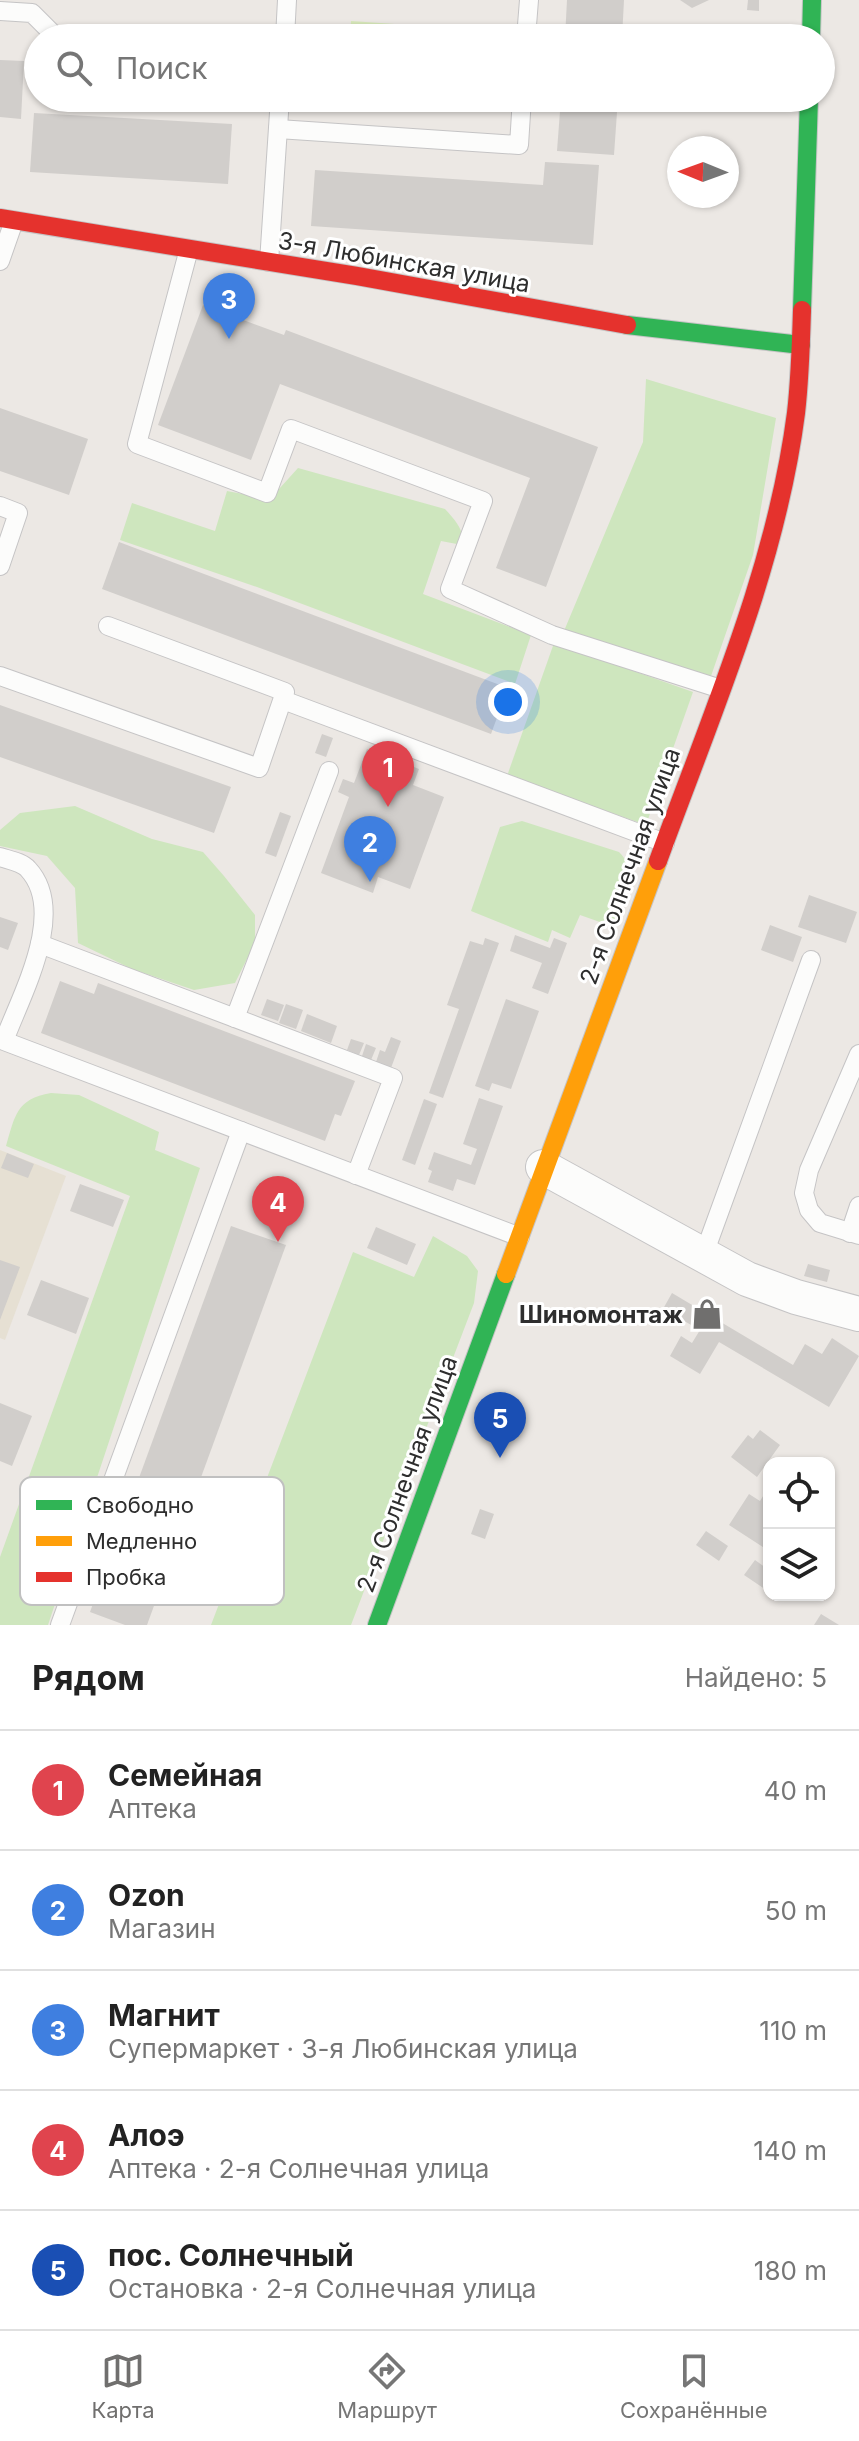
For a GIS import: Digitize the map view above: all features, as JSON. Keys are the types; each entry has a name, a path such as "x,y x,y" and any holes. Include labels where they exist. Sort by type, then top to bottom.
{"main road":[{"path":"811,24 812,0"},
{"name":"2-я Солнечная улица","path":"377,1625 543,1167 665,843 762,568 780,498 796,413 809,112"},
{"name":"3-я Любинская улица","path":"7,220 269,262 636,327 801,345"}],"street":[{"path":"543,1167 747,1279 796,1297 859,1314"}],"lane":[{"path":"286,24 287,0"},
{"path":"527,24 529,0"},
{"path":"0,11 32,13 43,24"},
{"path":"269,262 279,112"},
{"path":"278,129 519,145 521,112"},
{"path":"0,261 7,220"},
{"path":"189,249 137,444 267,493 291,429 483,501 450,589 552,635 721,689"},
{"path":"0,506 18,513 0,566"},
{"path":"0,676 259,768 285,692 108,626"},
{"path":"283,700 665,843"},
{"path":"235,1018 329,771"},
{"path":"0,857 27,866 41,888 45,915 40,944 2,1045 241,1131 520,1237"},
{"path":"40,944 393,1078 356,1175"},
{"path":"704,1254 811,960"},
{"path":"859,1054 809,1170 804,1193 809,1210 820,1223 854,1234 859,1206"},
{"path":"114,1477 241,1131"},
{"path":"60,1625 67,1605"}],"shaded area":[{"path":"0,1150 66,1176 5,1340 0,1338"}],"green space":[{"path":"351,21 394,24 351,24"},
{"path":"646,379 776,418 753,555 710,679 564,631 643,442"},
{"path":"298,468 445,509 461,530 462,545 441,541 423,594 531,635 515,684 257,587 120,540 132,503 215,531 227,491 270,499"},
{"path":"554,643 693,692 646,825 507,776"},
{"path":"75,806 152,839 203,852 255,915 255,943 235,983 194,990 132,969 78,943 75,888 47,856 0,846 0,830 20,813"},
{"path":"522,821 619,852 626,861 630,879 614,927 580,915 570,938 552,930 548,942 471,911 500,827"},
{"path":"51,1093 79,1095 159,1132 155,1150 200,1168 97,1477 29,1477 130,1196 6,1146 19,1110 39,1096"},
{"path":"433,1236 467,1256 478,1271 474,1303 351,1625 211,1625 219,1605 284,1605 284,1477 267,1477 353,1252 414,1277"},
{"path":"20,1501 20,1605 55,1605 48,1625 0,1625 0,1557"}],"building":[{"path":"567,0 624,0 623,24 566,24"},
{"path":"680,0 709,0 692,8"},
{"path":"748,0 759,0 759,11 747,10"},
{"path":"0,60 24,61 21,119 0,117"},
{"path":"560,112 617,112 614,155 557,151"},
{"path":"34,113 232,124 228,184 30,172"},
{"path":"545,162 599,165 593,245 311,226 315,170 543,185"},
{"path":"203,305 284,335 286,330 598,447 546,587 496,568 530,478 280,384 251,460 158,425"},
{"path":"0,408 88,439 69,495 0,471"},
{"path":"119,542 508,688 491,734 102,589"},
{"path":"0,705 231,787 214,833 0,757"},
{"path":"322,734 333,738 326,757 315,753"},
{"path":"367,749 419,769 413,785 444,797 410,889 378,877 373,893 321,873 349,797 338,792 343,779 354,783"},
{"path":"280,812 291,816 276,857 265,853"},
{"path":"809,895 857,912 846,943 798,927"},
{"path":"0,917 18,923 8,950 0,947"},
{"path":"770,925 802,937 793,962 761,950"},
{"path":"515,935 550,948 554,938 567,943 548,994 532,988 542,963 510,951"},
{"path":"485,938 499,943 443,1098 429,1093 459,1009 447,1005 470,941 483,945"},
{"path":"60,981 94,994 98,983 355,1081 341,1116 335,1114 325,1141 41,1033"},
{"path":"267,999 284,1005 278,1021 261,1015"},
{"path":"506,999 539,1011 511,1089 492,1083 489,1091 475,1086"},
{"path":"286,1004 303,1010 296,1029 279,1023"},
{"path":"307,1014 337,1026 331,1043 301,1031"},
{"path":"391,1037 401,1041 391,1068 376,1062 380,1050 385,1052"},
{"path":"351,1039 364,1043 359,1055 347,1050"},
{"path":"366,1044 376,1048 371,1060 362,1056"},
{"path":"479,1098 503,1106 475,1185 457,1179 453,1191 428,1182 432,1171 428,1169 434,1152 471,1165 477,1149 463,1144"},
{"path":"424,1099 437,1104 415,1165 402,1160"},
{"path":"7,1153 34,1164 28,1178 1,1168"},
{"path":"80,1184 124,1200 113,1227 70,1211"},
{"path":"231,1226 286,1245 201,1477 139,1477"},
{"path":"376,1227 416,1244 407,1265 367,1248"},
{"path":"0,1260 20,1267 0,1320"},
{"path":"808,1264 830,1270 827,1282 804,1276"},
{"path":"41,1280 89,1298 76,1334 27,1315"},
{"path":"672,1293 793,1365 805,1344 822,1354 832,1338 859,1356 829,1407 719,1342 700,1374 670,1356 681,1336 692,1343 700,1330 663,1309"},
{"path":"0,1403 32,1416 12,1466 0,1461"},
{"path":"760,1430 780,1445 771,1457 763,1457 763,1469 757,1477 731,1457 748,1435 753,1439"},
{"path":"749,1494 760,1501 763,1496 763,1547 729,1525"},
{"path":"480,1509 494,1514 485,1539 471,1534"},
{"path":"706,1531 728,1546 719,1561 696,1545"},
{"path":"755,1560 763,1566 763,1588 744,1575"},
{"path":"93,1605 154,1605 147,1625 125,1625 90,1612"},
{"path":"821,1614 839,1625 814,1625"}],"traffic: fast":[{"path":"811,24 812,0"},
{"path":"802,310 809,112"},
{"path":"627,325 801,345"},
{"path":"377,1625 506,1274"}],"traffic: slow":[{"path":"506,1274 658,861"}],"traffic: jam":[{"path":"0,218 357,276 627,325"},
{"path":"658,861 720,696 758,584 773,528 787,471 796,413 802,310"}],"place":[{"name":"Магнит","path":"229,339"},
{"name":"Семейная","path":"388,807"},
{"name":"Ozon","path":"370,882"},
{"name":"Алоэ","path":"278,1242"},
{"name":"Шиномонтаж","path":"707,1314"},
{"name":"пос. Солнечный","path":"500,1458"}]}
